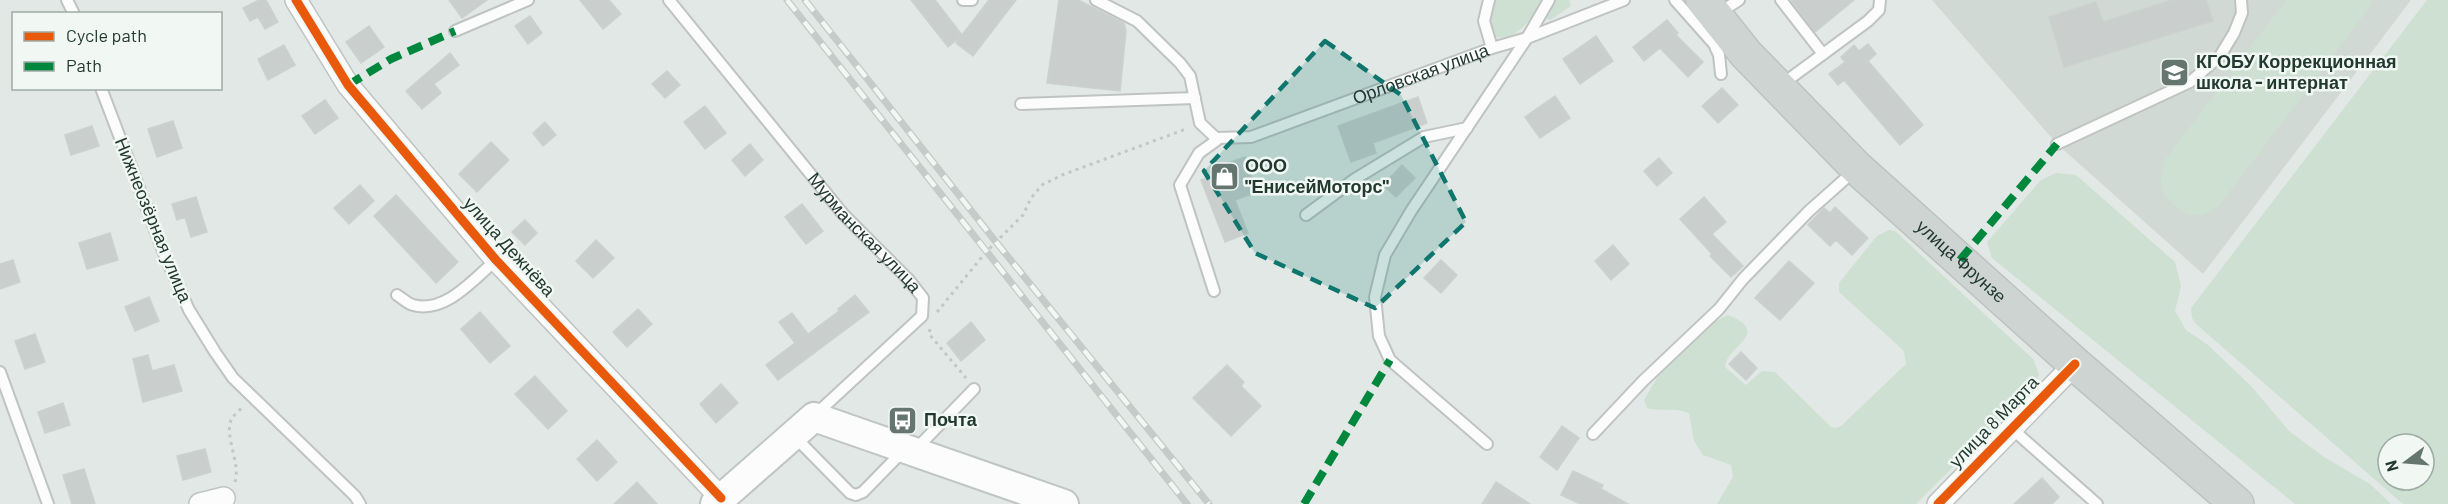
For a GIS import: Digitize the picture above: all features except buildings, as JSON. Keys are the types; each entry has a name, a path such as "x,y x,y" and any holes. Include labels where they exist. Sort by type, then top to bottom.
{"main road":[{"name":"улица Фрунзе","path":"1719,5 1746,54 1857,168 2075,364 2237,504"},
{"path":"718,501 803,426 908,451 1064,504"}],"street":[{"name":"улица Дежнёва","path":"296,0 348,85 496,260 718,501"},
{"name":"улица 8 Марта","path":"1938,504 2075,364"},
{"path":"200,504 227,501"}],"lane":[{"path":"455,32 528,0"},
{"name":"Мурманская улица","path":"669,0 843,214 909,280 923,298 922,316 803,426"},
{"path":"963,0 972,0"},
{"path":"1096,0 1137,21 1168,50 1190,76 1200,123 1217,140 1199,153 1180,185 1214,291"},
{"path":"1476,0 1488,5 1484,21 1492,48"},
{"path":"1487,444 1390,360 1379,336 1375,297 1385,255 1410,211 1527,38 1549,0"},
{"name":"Орловская улица","path":"1216,138 1251,137 1492,48 1527,38 1624,0"},
{"path":"1675,0 1714,44 1719,55 1721,74"},
{"path":"1781,0 1823,54"},
{"path":"1779,87 1873,16 1879,10 1880,0"},
{"path":"2057,144 2190,82 2220,56 2234,33 2242,13 2241,0"},
{"name":"Нижнеозёрная улица","path":"102,90 148,215 189,310 233,378 310,451 355,496 360,504"},
{"path":"1021,104 1195,98"},
{"path":"1306,215 1355,179 1424,137 1467,128"},
{"path":"1593,434 1650,374 1719,309 1743,279 1809,211 1857,168"},
{"path":"397,295 412,305 431,306 453,297 496,260"},
{"path":"0,372 48,504"},
{"path":"803,426 850,493 856,495 863,492 975,389"},
{"path":"2011,428 2097,504"}],"path":[{"path":"934,316 986,252 1023,215 1031,198 1042,185 1062,175 1200,123"},
{"path":"932,325 929,334 975,389"},
{"path":"227,501 237,475 231,419 252,396"}],"highlighted area":[{"path":"1325,41 1401,95 1466,222 1375,308 1255,253 1204,171"}],"shaded area":[{"name":"КГОБУ Коррекционная школа - интернат","path":"1932,0 2411,0 2203,274 2057,144"}],"green space":[{"path":"1497,0 1542,0 1529,20 1518,31 1504,37 1495,37 1490,28 1490,18"},
{"path":"1554,0 1569,0 1571,6 1550,20 1545,17"},
{"path":"2286,0 2373,0 2219,206 2202,215 2188,215 2163,193 2161,180 2165,160"},
{"path":"2427,0 2448,0 2448,504 2403,504 2389,492 2436,492 2436,432 2376,432 2376,481 2196,324 2192,318 2191,308"},
{"path":"2056,173 2076,175 2175,262 2181,286 2175,311 2186,330 2208,345 2251,386 2289,431 2324,457 2370,484 2391,504 2295,504 1992,258 1987,242 2041,180"},
{"path":"1889,230 1895,231 2033,359 2039,374 2035,385 1916,504 1717,504 1733,477 1731,465 1703,455 1694,441 1689,413 1647,408 1644,400 1657,378 1716,321 1728,315 1747,328 1747,334 1727,359 1725,367 1746,385 1762,371 1775,372 1831,427 1841,426 1906,364 1904,351 1839,292 1839,283 1877,236"}],"railway":[{"path":"787,0 1187,504"},
{"path":"805,0 996,242 1209,504"}],"marked path":[{"path":"348,85 391,59 455,31"},
{"path":"1960,260 2057,144"},
{"path":"1304,504 1390,360"}],"cycle path":[{"path":"296,0 348,85 496,260 721,498"},
{"path":"1938,504 2075,364"}],"place":[{"name":"КГОБУ Коррекционная школа - интернат","path":"2175,72"},
{"name":"ООО \"ЕнисейМоторс\"","path":"1224,176"},
{"name":"Почта","path":"903,420"}]}
